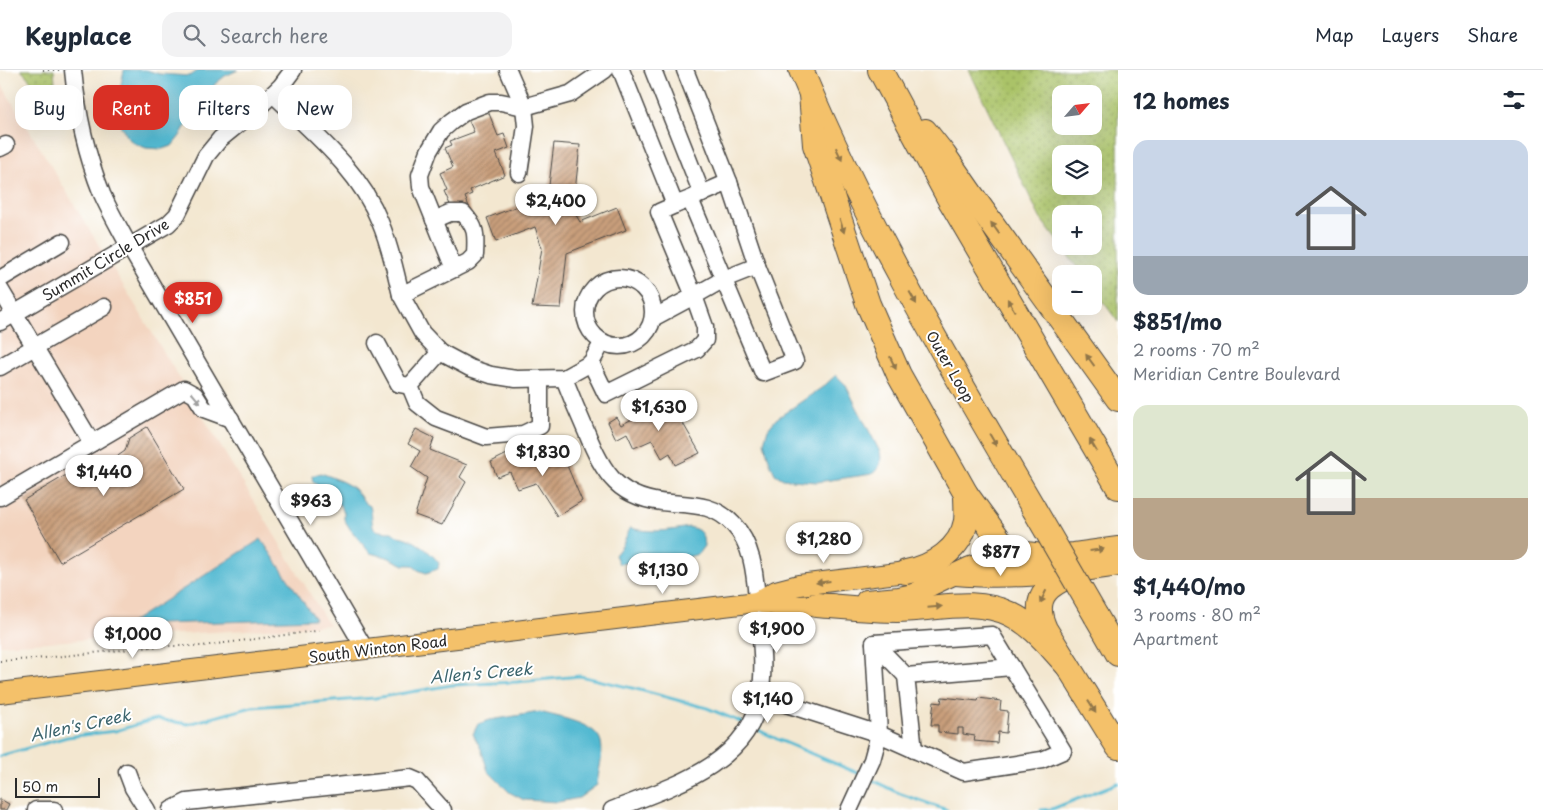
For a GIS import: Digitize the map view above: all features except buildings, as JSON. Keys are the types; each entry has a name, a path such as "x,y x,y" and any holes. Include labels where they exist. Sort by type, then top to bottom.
{"highway":[{"name":"Outer Loop","path":"801,70 874,227 950,366 1118,654"},
{"path":"883,77 944,155 1118,399"},
{"path":"883,77 951,202 1118,487"},
{"path":"811,94 815,145 868,304 885,346 906,388 966,494 1005,545 1018,553 1042,556"},
{"path":"906,572 935,562 956,544 965,523 966,494"},
{"path":"1082,571 1048,588 1042,595 1039,610 1042,624 1118,747"},
{"path":"816,605 897,610 962,605 991,607 1010,614 1033,627 1067,665"}],"main road":[{"name":"South Winton Road","path":"0,693 757,602 778,606 816,605 910,596 986,561 1118,547"},
{"name":"South Winton Road","path":"757,602 776,591 799,585 906,572 997,577 1082,571 1118,566"}],"street":[{"path":"73,70 76,102 84,140 103,195 129,246 365,650"},
{"name":"Summit Circle Drive","path":"0,322 168,224 177,215 206,156 220,139 273,94 293,70"},
{"path":"508,70 524,107 526,126 519,173"},
{"path":"454,269 421,187 420,176 429,151 441,131 466,112 490,102 501,102 524,107 570,94 605,70"},
{"path":"621,70 689,199 763,373 795,361 757,266 729,182 685,70"},
{"path":"653,70 689,199"},
{"path":"273,94 342,162 365,193 380,220 392,256 401,295 422,333 440,352 470,368 491,375 516,379 564,378 591,363 602,343"},
{"path":"591,363 606,394 697,350 705,340 705,327 694,296 659,212 729,182"},
{"path":"401,295 468,262 475,254 476,234 471,221 463,213 450,213 434,220"},
{"path":"0,279 62,242"},
{"path":"653,318 724,279 757,266"},
{"path":"620,278 631,280 641,286 648,295 652,306 653,318 643,337 623,347 602,343 587,326 584,314 590,293 598,284 620,278"},
{"path":"0,289 92,443"},
{"path":"0,367 104,307"},
{"path":"376,343 399,384 410,386"},
{"path":"410,386 440,352"},
{"path":"564,378 595,452 603,468 613,480 630,493 647,500 708,507 721,514 740,532 751,554 757,602 762,672 756,714 747,730 719,761 705,770 658,792 612,810"},
{"path":"410,386 417,404 436,418 486,437 523,434 540,426 540,379"},
{"path":"0,498 184,389 195,395 204,409 231,419"},
{"path":"759,700 879,734 964,772 1042,760 1063,751 992,635 874,643"},
{"path":"874,643 906,676 914,750"},
{"path":"850,806 872,760 879,734 874,643"},
{"path":"906,676 1012,667"},
{"path":"127,772 133,788 147,810"},
{"path":"171,810 187,802 410,778 417,781 443,810"},
{"path":"36,810 54,810"}],"path":[{"path":"43,70 61,70"},
{"path":"0,661 161,646 202,646 323,630"}],"shaded area":[{"path":"0,82 15,107 15,130 29,130 329,625 0,645"}],"green space":[{"path":"21,70 54,70 55,85 35,85"},
{"path":"969,70 1118,70 1118,322 1102,300 1102,265 1075,265 1068,255 1102,255 1102,205 1052,205 1052,234 1040,218"}],"water":[{"path":"124,70 146,70 160,74 190,76 199,70 238,70 225,76 214,85 179,85 179,130 183,130 172,146 162,149 146,148 134,143 123,130 169,130 169,85 121,85"},
{"path":"836,375 845,384 880,452 881,462 879,467 872,474 817,482 783,479 775,474 770,463 764,442 768,429 776,419 824,386"},
{"path":"320,473 337,479 353,488 370,506 372,523 375,529 392,532 397,536 409,539 420,545 439,563 438,569 426,573 412,565 404,565 387,557 370,553 350,529 339,504 331,495 313,482 312,476"},
{"path":"689,527 699,531 702,536 704,546 698,554 688,557 619,564 615,555 622,546 630,528 660,531"},
{"path":"261,539 315,619 127,625"},
{"path":"540,712 584,725 598,735 602,747 597,785 579,798 558,802 524,800 509,792 488,771 481,749 473,734 478,724 490,720"}],"waterway":[{"name":"Allen's Creek","path":"0,756 67,737 115,731 156,719 188,724 252,707 375,698 452,685 517,682 580,676 707,708 743,723"},
{"name":"Allen's Creek","path":"754,728 860,774"},
{"name":"Allen's Creek","path":"868,778 901,794 947,810"},
{"name":"Allen's Creek","path":"1041,810 1052,809 1118,783"}]}
